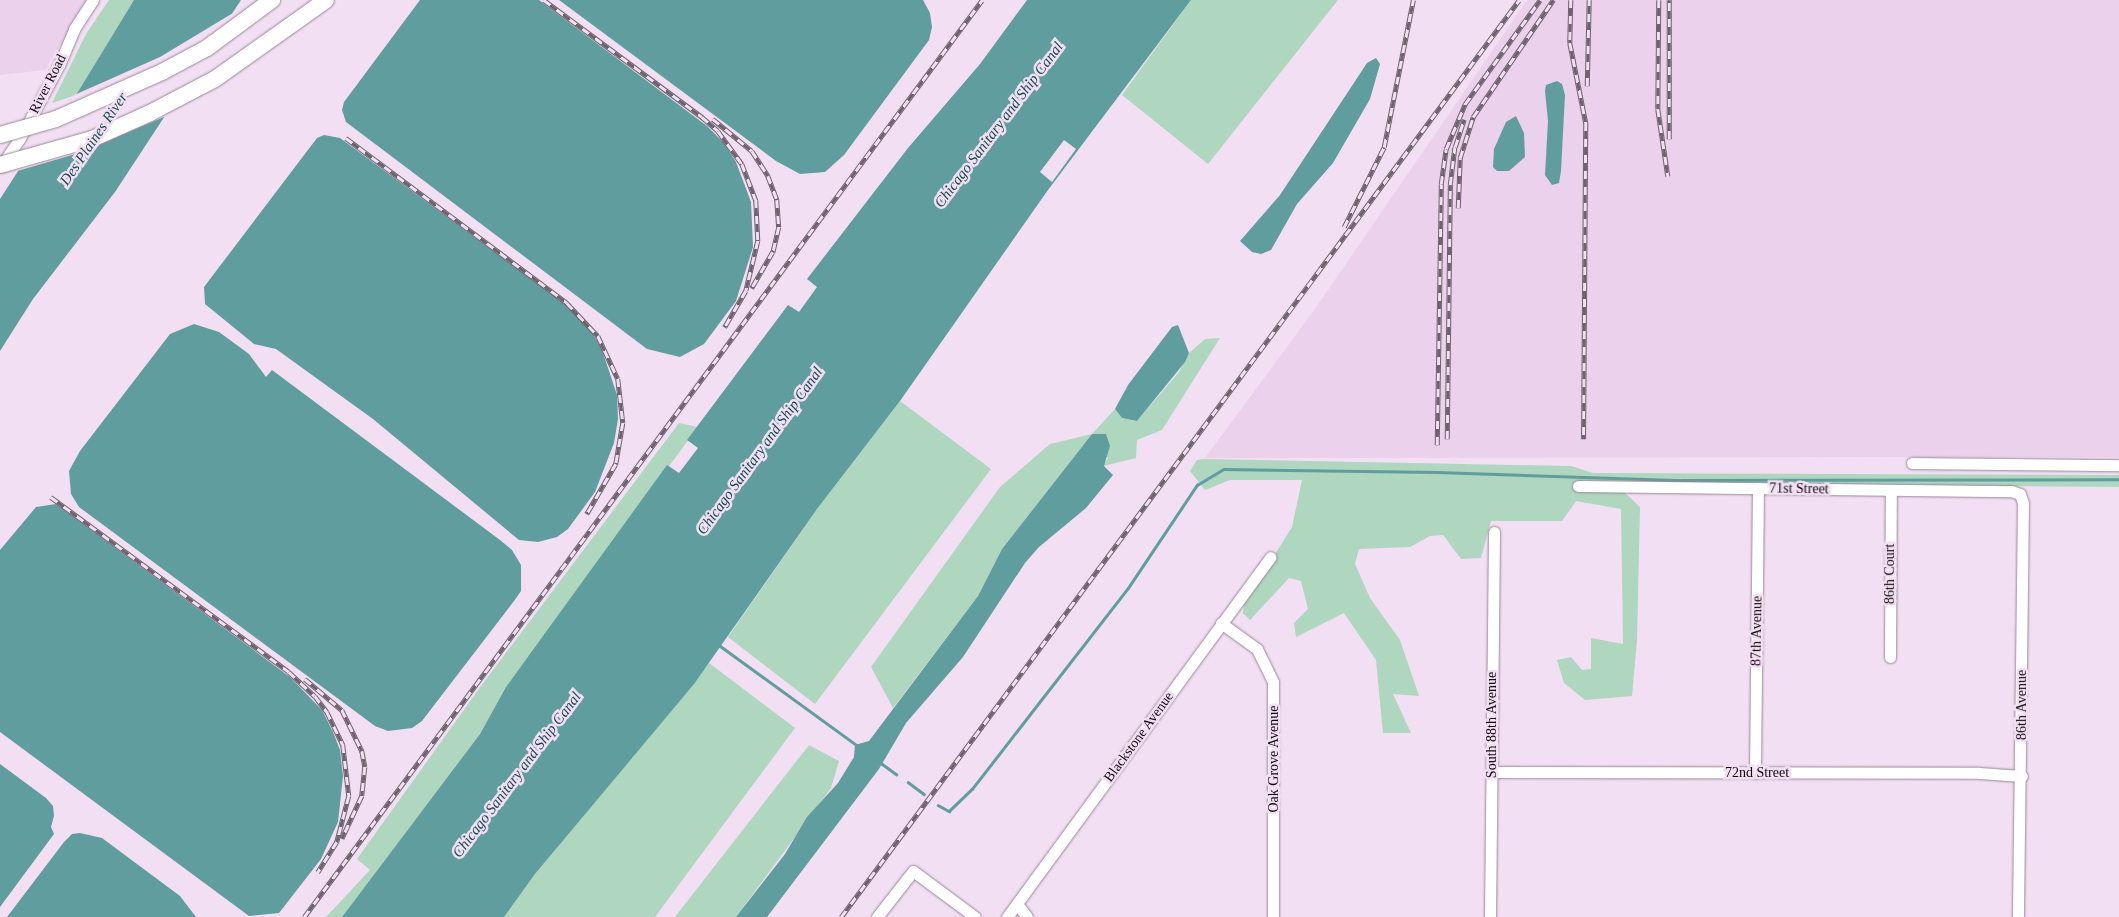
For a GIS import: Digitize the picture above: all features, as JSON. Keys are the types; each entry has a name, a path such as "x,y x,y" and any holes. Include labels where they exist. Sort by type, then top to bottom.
{"highway":[{"path":"0,135 56,119 162,72 207,48 272,0"},
{"path":"0,166 92,139 150,113 215,79 326,0"}],"street":[{"name":"River Road","path":"0,166 20,138 54,73 74,29 93,0"},
{"path":"1912,463 2119,465"},
{"name":"71st Street","path":"1578,486 2011,491 2020,494"},
{"name":"87th Avenue","path":"1756,773 1758,488"},
{"name":"86th Court","path":"1890,657 1891,490"},
{"name":"86th Avenue","path":"2018,917 2022,776 2023,503 2020,494"},
{"name":"South 88th Avenue","path":"1490,917 1494,532"},
{"name":"Blackstone Avenue","path":"1007,917 1270,556"},
{"name":"Oak Grove Avenue","path":"1221,624 1257,649 1273,682 1273,917"},
{"name":"72nd Street","path":"1492,772 2022,776"},
{"path":"877,917 913,871 975,917"},
{"path":"1017,904 1027,917"}],"shaded area":[{"path":"0,0 87,0 45,70 0,75"},
{"path":"109,0 134,0 76,95 52,103 86,34"},
{"path":"1191,0 1338,0 1208,164 1122,95"},
{"path":"1527,0 2119,0 2119,457 1205,458 1315,309"},
{"path":"1220,338 1162,430 1137,440 1136,458 1103,466 1108,458 1092,434 1115,409 1122,418 1137,421 1179,372 1189,353 1205,339"},
{"path":"900,401 991,469 815,704 728,637 817,509"},
{"path":"679,423 698,427 506,687 480,734 342,917 326,917 370,870 357,859 481,686"},
{"path":"1092,434 1002,549 978,596 893,708 871,667 1000,487 1050,444"},
{"path":"1197,460 1571,466 1593,473 2119,475 2119,487 1630,483 1622,490 1640,507 1637,640 1632,696 1585,700 1564,683 1557,660 1571,657 1582,670 1591,669 1591,638 1623,644 1621,509 1576,501 1562,521 1491,521 1481,558 1461,559 1443,535 1430,536 1410,547 1359,549 1355,564 1370,598 1400,640 1419,696 1393,694 1411,733 1383,733 1376,660 1344,613 1296,637 1294,623 1308,609 1301,581 1289,578 1250,620 1243,613 1244,604 1292,527 1302,480 1230,480 1205,490 1190,471"},
{"path":"709,663 795,728 655,917 504,917 535,874"},
{"path":"809,745 839,761 831,788 736,917 675,917"}],"water":[{"name":"Des Plaines River","path":"134,0 241,0 115,192 33,299 0,351 0,199 22,165 76,95"},
{"path":"420,0 539,0 707,126 724,143 736,162 751,202 753,247 736,301 704,344 680,357 647,349 346,122 342,110 344,102"},
{"path":"559,0 923,0 930,13 932,27 929,40 844,155 825,172 800,174 776,161"},
{"name":"Chicago Sanitary and Ship Canal","path":"1027,0 1191,0 1048,190 900,401 817,509 694,684 535,874 504,917 342,917 480,734 506,687 667,465 679,473 698,448 687,440 788,305 799,312 817,287 807,279 908,148 980,64"},
{"path":"1376,58 1380,64 1370,99 1333,163 1297,204 1271,250 1261,254 1252,252 1240,241 1280,195 1367,63"},
{"path":"1557,81 1562,84 1565,95 1561,171 1559,183 1552,185 1545,175 1548,121 1545,91 1546,85"},
{"path":"1516,116 1524,133 1525,157 1509,171 1497,171 1493,167 1494,149 1506,122"},
{"path":"324,135 340,138 569,307 588,326 601,347 617,395 618,419 614,443 595,492 568,529 557,537 538,542 519,540 373,419 276,349 254,344 205,304 204,287 317,138"},
{"path":"194,324 219,332 249,354 266,377 272,370 500,540 512,550 521,565 521,591 422,721 412,728 388,731 375,726 79,507 71,494 69,471 80,451 170,334"},
{"path":"1178,325 1189,353 1185,362 1137,421 1122,418 1115,409 1128,385 1172,327"},
{"path":"1092,434 1106,434 1110,446 1104,466 1113,475 1086,508 1039,547 1025,563 963,657 906,723 879,769 767,917 736,917 785,854 807,817 838,783 854,757 855,745 869,741 978,596 1002,549"},
{"path":"56,504 290,677 322,710 340,750 343,776 338,822 321,859 279,913 249,916 0,732 0,550 36,507"},
{"path":"0,764 46,798 53,806 54,816 51,827 54,834 0,907"},
{"path":"80,833 102,838 180,896 196,917 7,917 64,842 72,834"}],"pier":[{"path":"238,10 171,114 79,153 14,172 72,96 160,57"},
{"path":"1064,140 1076,149 1052,182 1040,172"}],"waterway":[{"path":"938,805 949,811 972,789 1128,588 1197,485 1224,469 1437,472 1682,480 2119,479"},
{"path":"719,645 858,746"},
{"path":"881,763 896,774"},
{"path":"908,782 924,794"}],"railway":[{"path":"544,0 702,117 718,131 742,164 756,200 758,241 746,291 725,327"},
{"path":"304,917 982,0"},
{"path":"1344,227 1384,147 1413,0"},
{"path":"841,917 1519,0"},
{"path":"1437,445 1441,184 1446,149 1465,104 1540,0"},
{"path":"1458,208 1460,158 1473,117 1553,0"},
{"path":"1571,0 1570,43 1586,123 1584,439"},
{"path":"1587,86 1589,0"},
{"path":"1659,0 1658,109 1668,176"},
{"path":"1669,0 1669,139"},
{"path":"713,119 752,151 768,176 777,200 779,227 773,252 752,288"},
{"path":"1447,439 1450,185 1455,147 1464,119"},
{"path":"346,138 567,303 598,336 618,379 623,423 616,464 587,514"},
{"path":"51,497 289,672 315,696 327,712 343,745 349,796 337,842 318,872"},
{"path":"305,679 342,710 362,751 365,767 362,796 342,839"}]}
